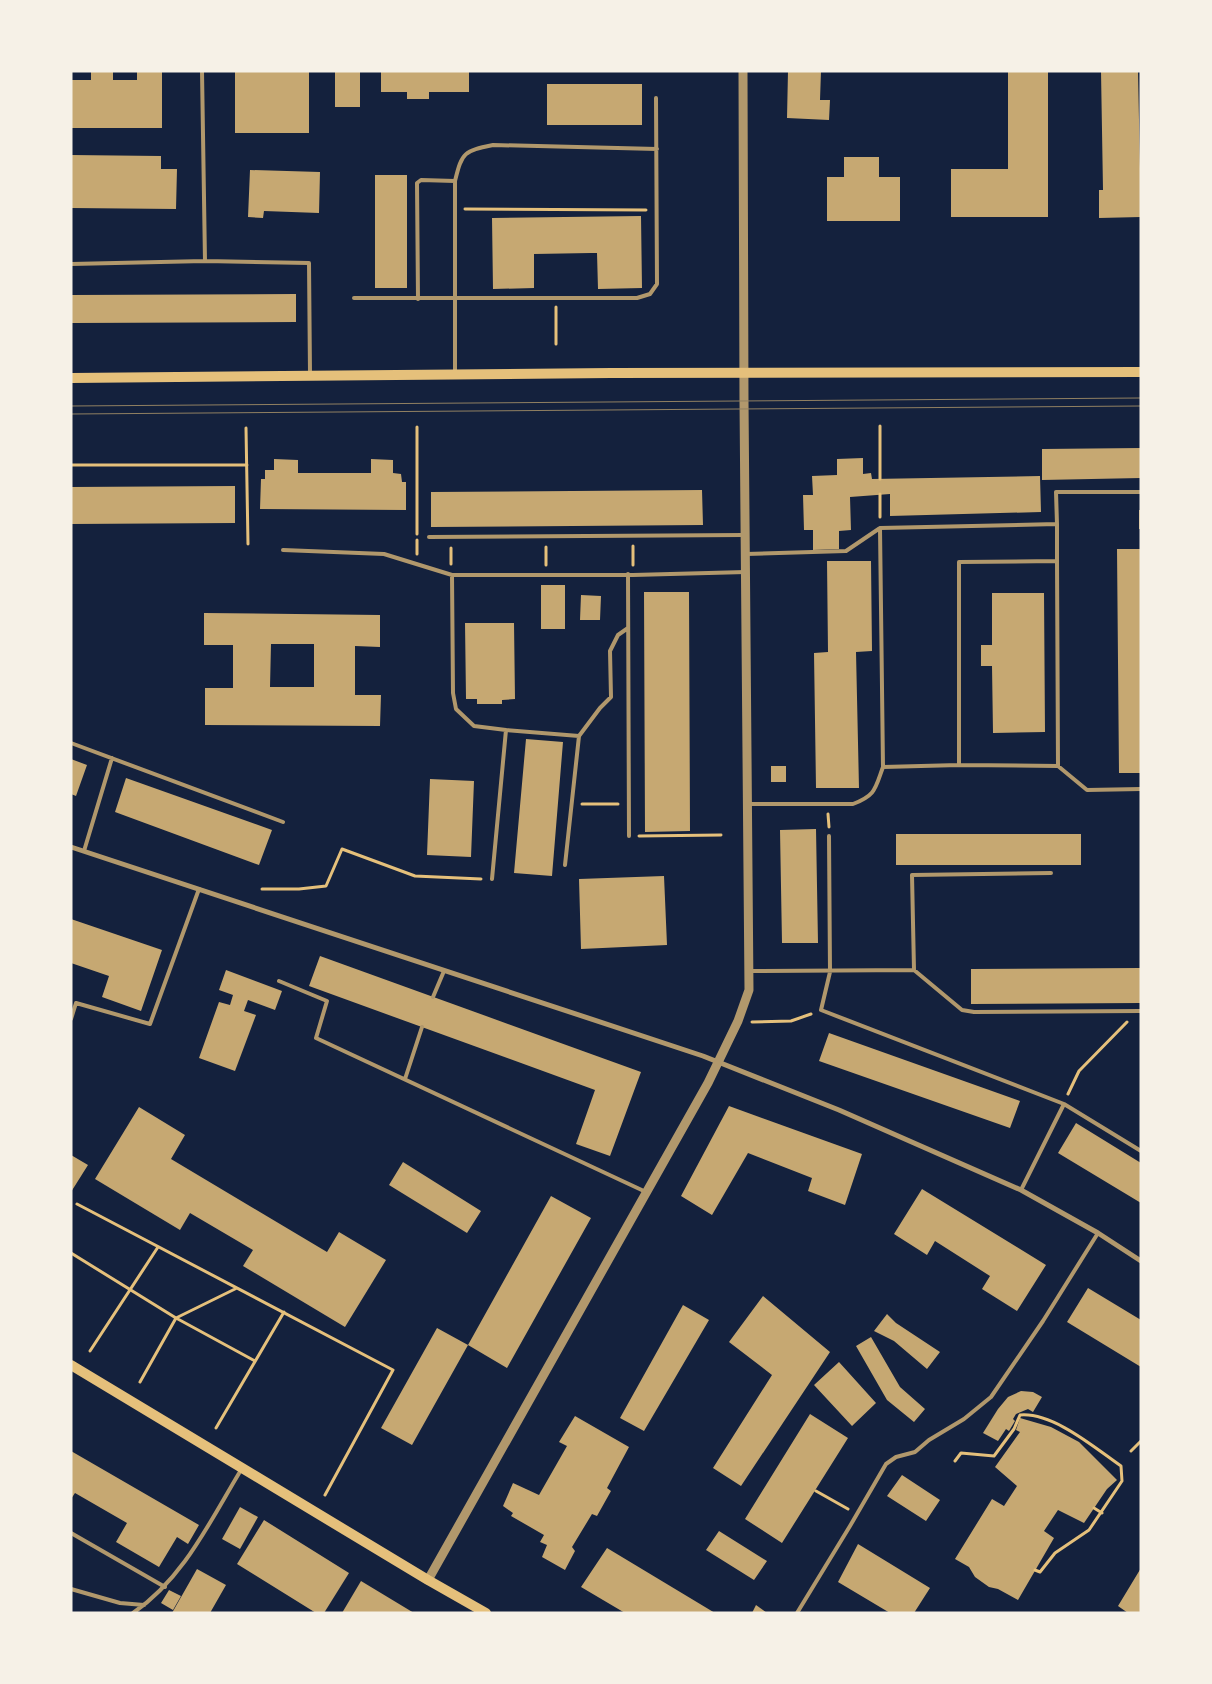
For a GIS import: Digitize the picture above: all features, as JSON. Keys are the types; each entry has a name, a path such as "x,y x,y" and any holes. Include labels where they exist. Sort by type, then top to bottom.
{"main road":[{"path":"71,378 1141,372"},
{"path":"71,1364 428,1580 486,1613"}],"street":[{"path":"428,1580 708,1083 738,1021 749,990 743,71"},
{"path":"71,847 717,1062 839,1110 1021,1190 1098,1233 1141,1261"}],"lane":[{"path":"202,71 205,261"},
{"path":"354,298 637,298 650,294 657,284 656,98"},
{"path":"456,375 454,209 455,180 460,159 474,149 493,145 657,150"},
{"path":"418,298 417,183 421,180 455,180"},
{"path":"71,264 205,261 309,263 310,376"},
{"path":"1058,766 1056,492 1141,492"},
{"path":"746,554 846,551 880,528 1056,524"},
{"path":"748,804 853,804 865,799 875,791 883,767 880,528"},
{"path":"429,537 746,535"},
{"path":"283,550 384,554 452,575 746,572"},
{"path":"959,765 959,562 1057,561"},
{"path":"628,574 629,836"},
{"path":"452,575 453,693 456,709 474,726 579,736"},
{"path":"565,865 579,736 600,708 611,697 610,651 618,635 628,628"},
{"path":"492,880 506,730"},
{"path":"71,743 283,822"},
{"path":"84,851 112,758"},
{"path":"883,767 959,765 1058,766 1087,790 1141,789"},
{"path":"829,836 830,972 822,1010 1064,1104 1141,1150"},
{"path":"914,970 912,875 1051,873"},
{"path":"71,1019 76,1003 150,1024 199,889"},
{"path":"433,997 444,970"},
{"path":"750,971 914,970 962,1010 974,1012 1139,1011"},
{"path":"279,981 327,1001 316,1038 631,1183 646,1192"},
{"path":"405,1079 422,1028"},
{"path":"1021,1190 1064,1104"},
{"path":"797,1613 886,1464 896,1457 915,1452 929,1440 964,1419 991,1397 1098,1233"},
{"path":"133,1613 164,1587 185,1563 242,1468"},
{"path":"71,1533 164,1587"},
{"path":"71,1589 120,1603 144,1605"}],"path":[{"path":"454,209 657,210"},
{"path":"556,344 557,299"},
{"path":"880,426 880,479"},
{"path":"417,427 417,565"},
{"path":"246,428 248,544"},
{"path":"71,465 247,465"},
{"path":"880,494 880,528"},
{"path":"546,536 546,574"},
{"path":"633,536 633,574"},
{"path":"450,537 452,575"},
{"path":"571,804 629,804"},
{"path":"828,804 829,836"},
{"path":"629,836 721,835"},
{"path":"262,889 299,889 326,886 342,849 415,876 492,880"},
{"path":"738,1021 760,1023 791,1021 822,1010"},
{"path":"1064,1104 1079,1071 1139,1011"},
{"path":"77,1204 393,1370 325,1495"},
{"path":"90,1351 158,1247"},
{"path":"71,1253 176,1318 255,1361"},
{"path":"140,1382 176,1318 236,1288"},
{"path":"216,1428 284,1312"},
{"path":"955,1461 961,1453 994,1456 1014,1429 1020,1415 1028,1414 1044,1418 1070,1431 1121,1466 1122,1481 1089,1530 1055,1553 1040,1572 1035,1570"},
{"path":"1131,1451 1141,1441"},
{"path":"816,1491 857,1514"},
{"path":"1094,1508 1102,1513"}],"building":[{"path":"91,71 113,71 113,80 137,80 137,71 162,71 162,128 71,128 71,80 91,80"},
{"path":"235,71 309,71 309,133 235,133"},
{"path":"335,71 360,71 360,107 335,107"},
{"path":"381,71 469,71 469,92 429,92 429,99 407,99 407,92 381,92"},
{"path":"788,71 821,71 820,100 830,100 829,120 787,118"},
{"path":"1008,71 1048,71 1048,217 951,217 951,169 1008,169"},
{"path":"1101,71 1138,71 1141,217 1099,218 1099,190 1103,190"},
{"path":"547,84 642,84 642,125 547,125"},
{"path":"71,155 161,156 161,169 177,169 176,209 71,208"},
{"path":"844,157 879,157 879,177 900,177 900,221 827,221 827,177 844,177"},
{"path":"250,170 320,172 319,213 264,211 263,218 248,217"},
{"path":"375,175 407,175 407,288 375,288"},
{"path":"641,216 642,288 598,289 597,253 591,253 534,254 534,288 493,289 492,218"},
{"path":"296,294 296,322 71,323 71,295"},
{"path":"1141,448 1141,478 1042,480 1042,449"},
{"path":"863,458 863,474 871,473 872,479 1040,476 1041,512 890,516 890,494 850,497 851,530 839,531 839,549 813,550 813,530 804,530 803,495 813,495 812,476 837,475 837,459"},
{"path":"274,459 298,460 298,473 371,473 371,459 393,460 393,473 401,474 402,482 406,482 406,510 260,509 261,479 265,479 265,470 274,470"},
{"path":"235,486 235,523 71,524 71,487"},
{"path":"702,490 703,525 431,527 431,492"},
{"path":"1139,510 1141,510 1141,529 1139,529"},
{"path":"1117,549 1141,549 1141,773 1119,773"},
{"path":"827,561 871,561 872,651 856,652 859,788 816,788 814,653 828,652"},
{"path":"541,585 565,585 565,629 541,629"},
{"path":"644,592 689,592 690,831 645,832"},
{"path":"992,593 1044,593 1045,732 993,733 992,666 981,666 981,645 992,645"},
{"path":"581,595 601,596 600,620 580,620"},
{"path":"204,613 380,615 380,647 355,646 355,695 381,695 380,726 205,725 205,688 233,688 233,645 204,645","holes":["271,644 314,644 314,687 270,687"]},
{"path":"465,623 514,623 515,699 502,700 502,704 477,704 477,699 466,699"},
{"path":"526,739 563,742 552,876 514,873"},
{"path":"71,759 87,765 76,796 71,794"},
{"path":"771,766 786,766 786,782 771,782"},
{"path":"126,778 272,830 259,865 115,812"},
{"path":"430,779 474,781 471,857 427,855"},
{"path":"816,829 818,943 782,943 780,830"},
{"path":"896,834 1081,834 1081,865 896,865"},
{"path":"664,876 667,945 581,949 579,879"},
{"path":"71,919 162,950 141,1011 102,997 109,976 71,963"},
{"path":"320,956 641,1072 610,1156 576,1144 595,1090 309,986"},
{"path":"1141,968 1141,1003 971,1004 971,969"},
{"path":"226,970 282,991 275,1010 248,1000 244,1011 256,1015 235,1071 199,1058 219,1002 230,1005 233,995 219,990"},
{"path":"829,1033 1020,1101 1010,1128 819,1061"},
{"path":"729,1106 862,1154 845,1205 808,1191 812,1178 748,1153 712,1215 681,1196"},
{"path":"139,1107 185,1135 171,1159 327,1252 339,1232 386,1260 345,1327 243,1266 253,1250 190,1213 180,1230 95,1179"},
{"path":"1076,1123 1141,1163 1141,1203 1058,1153"},
{"path":"71,1155 88,1165 71,1192"},
{"path":"403,1162 481,1211 467,1233 389,1185"},
{"path":"922,1189 1046,1265 1017,1311 982,1289 990,1276 935,1241 927,1255 894,1234"},
{"path":"551,1196 591,1218 507,1368 468,1345"},
{"path":"1088,1288 1141,1320 1141,1367 1067,1322"},
{"path":"763,1296 830,1352 741,1486 713,1468 772,1375 729,1342"},
{"path":"683,1305 709,1320 644,1431 620,1418"},
{"path":"887,1314 896,1323 940,1352 927,1369 894,1341 874,1331"},
{"path":"437,1328 468,1345 412,1445 381,1428"},
{"path":"871,1337 900,1387 925,1409 914,1422 887,1400 856,1346"},
{"path":"839,1362 876,1403 852,1426 814,1385"},
{"path":"1021,1391 1033,1392 1042,1397 1033,1412 1028,1409 1016,1414 1013,1419 1015,1421 1009,1431 1006,1429 998,1441 983,1433 1008,1397"},
{"path":"810,1414 848,1438 782,1543 745,1519"},
{"path":"575,1416 629,1447 607,1488 611,1491 597,1516 592,1514 572,1547 575,1551 565,1570 542,1557 547,1545 540,1542 544,1535 511,1516 513,1513 503,1506 513,1483 539,1495 567,1446 559,1442"},
{"path":"1020,1418 1051,1427 1079,1442 1117,1480 1107,1489 1084,1523 1058,1510 1044,1531 1054,1538 1018,1600 998,1589 989,1587 975,1577 969,1567 955,1559 992,1499 1004,1506 1017,1486 995,1467 1020,1432 1016,1430"},
{"path":"71,1451 199,1525 188,1544 177,1537 159,1567 116,1542 127,1523 75,1493 71,1499"},
{"path":"902,1475 940,1500 926,1521 887,1496"},
{"path":"240,1507 258,1517 240,1549 222,1539"},
{"path":"264,1520 349,1573 324,1613 316,1613 237,1564"},
{"path":"719,1531 767,1561 754,1580 706,1550"},
{"path":"858,1544 930,1588 914,1613 890,1613 838,1582"},
{"path":"607,1548 715,1613 625,1613 581,1587"},
{"path":"1141,1568 1141,1613 1128,1613 1118,1606"},
{"path":"197,1569 226,1585 210,1613 172,1613"},
{"path":"361,1581 414,1613 342,1613"},
{"path":"169,1590 181,1596 173,1610 161,1603"},
{"path":"756,1605 767,1613 752,1613"}],"tram line":[{"path":"71,406 1141,398"},
{"path":"71,414 1141,406"}]}
